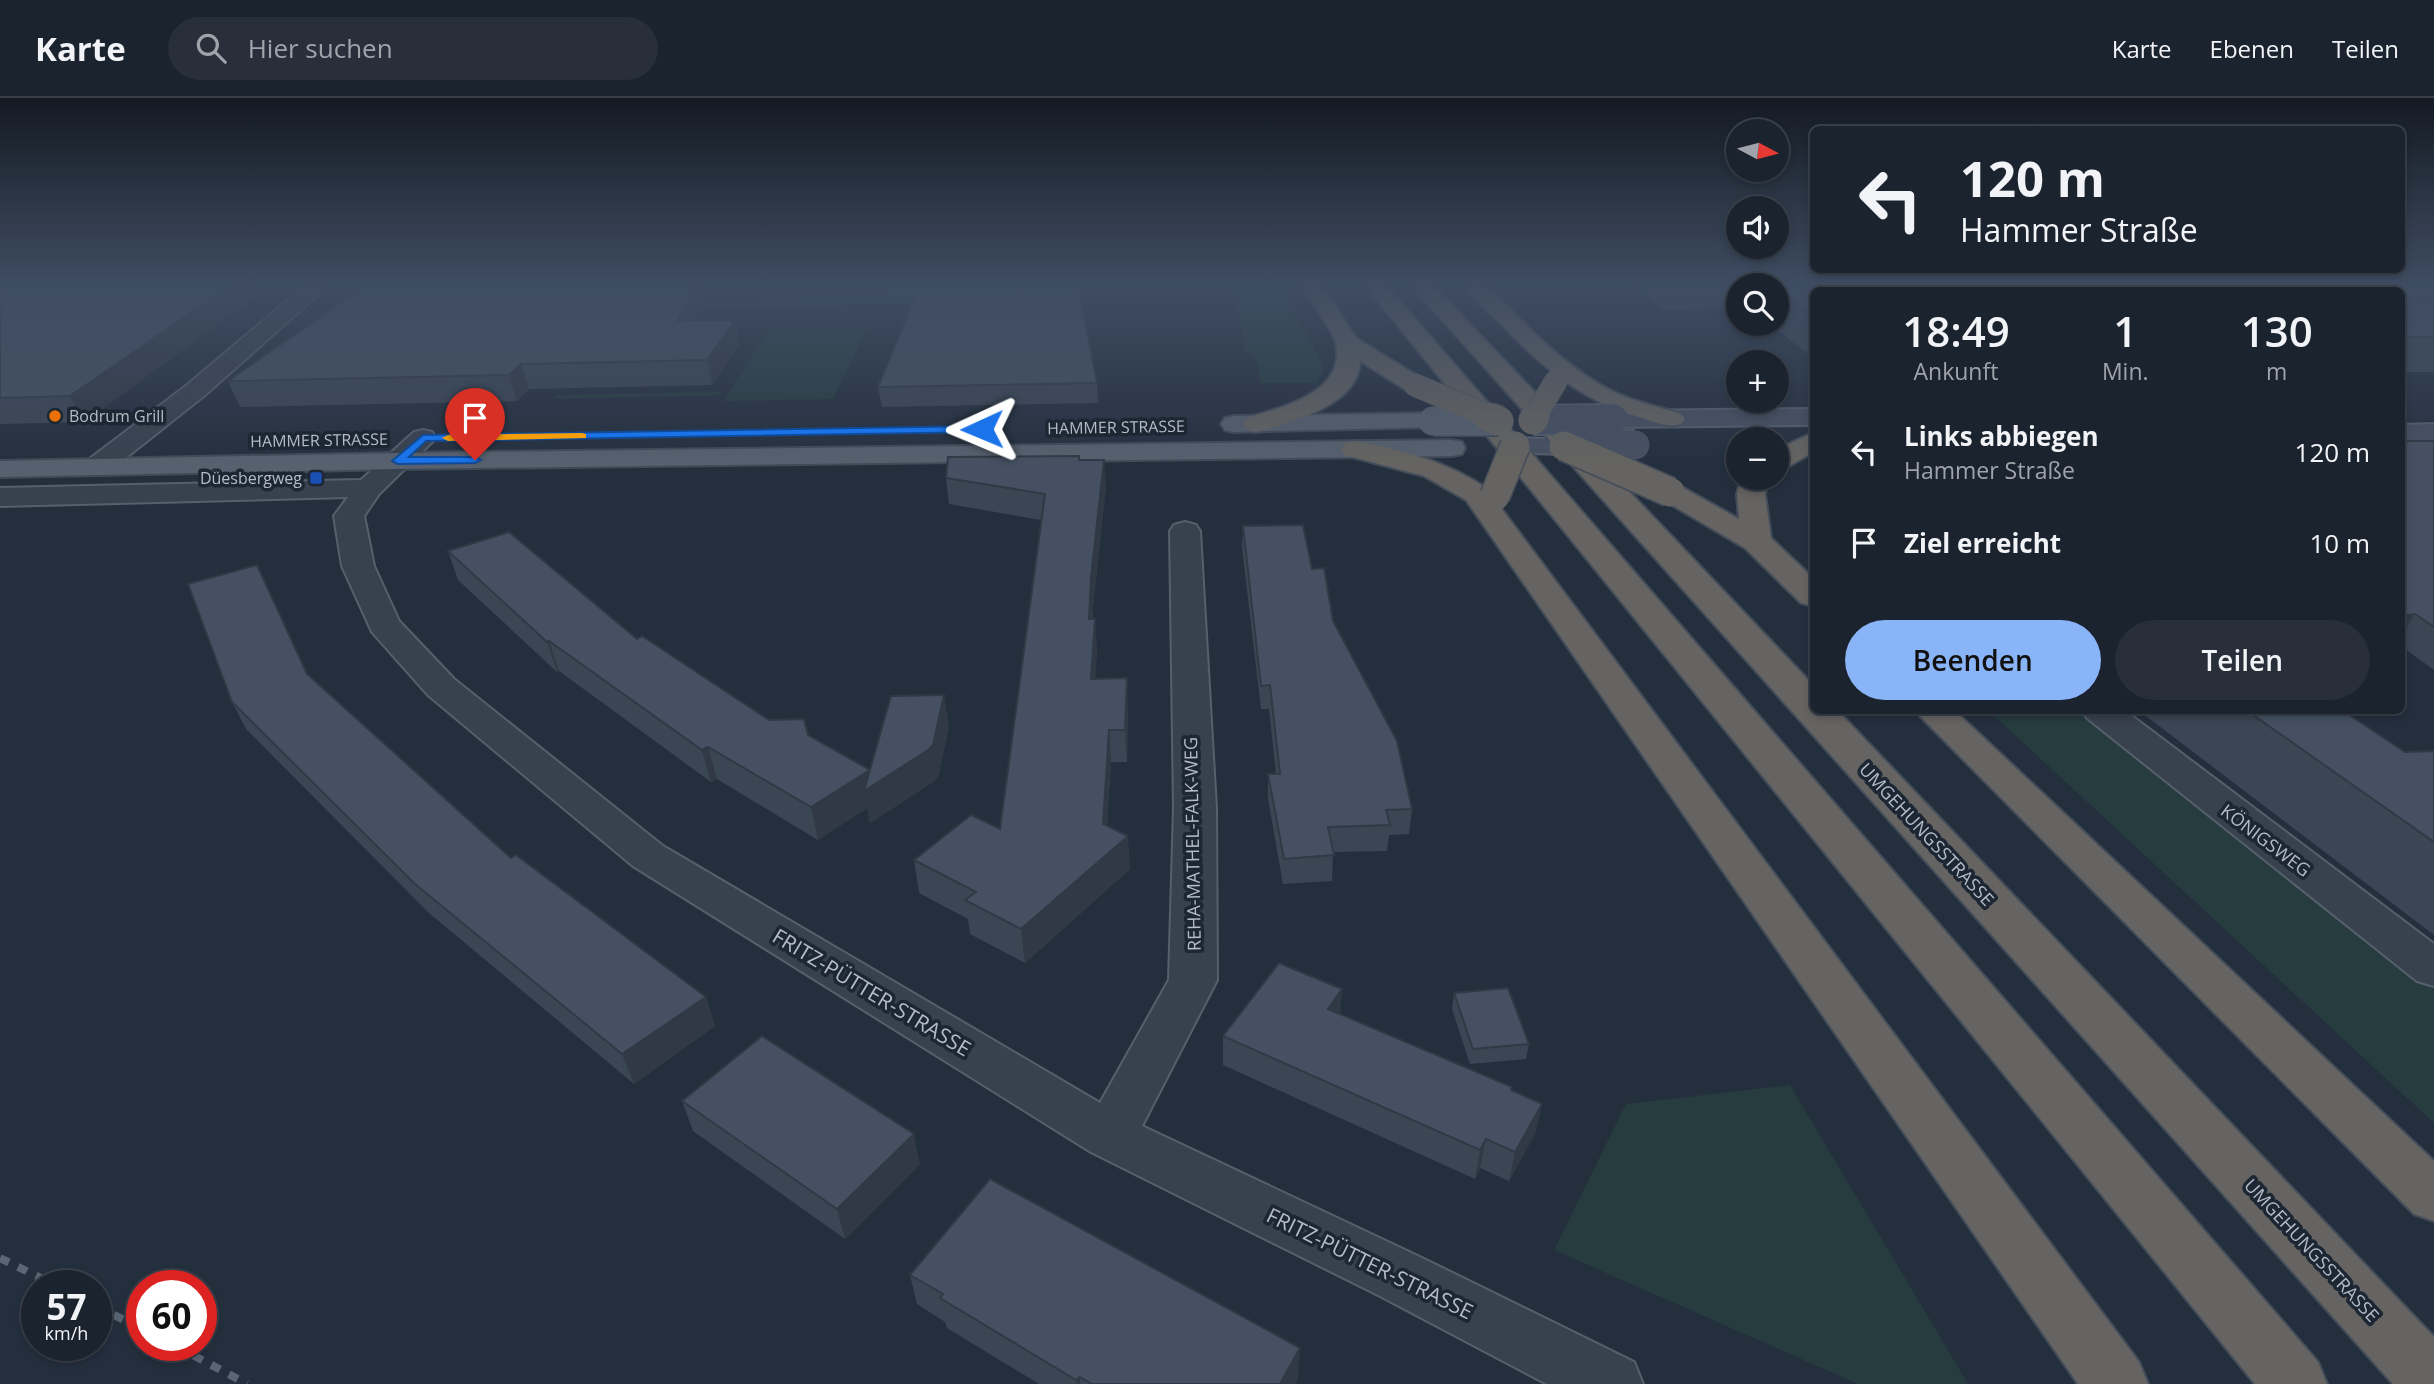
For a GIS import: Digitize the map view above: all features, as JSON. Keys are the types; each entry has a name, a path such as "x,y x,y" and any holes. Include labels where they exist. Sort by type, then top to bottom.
{"highway":[{"path":"1256,424 1297,410 1336,387 1347,372 1348,344"},
{"path":"1350,344 1415,385 1525,433"},
{"path":"1423,344 2295,1384"},
{"name":"UMGEHUNGSSTRASSE","path":"1474,344 1810,707"},
{"path":"1529,344 1557,374 1608,398 1672,419"},
{"path":"1493,508 1525,433 1557,374"},
{"path":"1789,452 1810,436"},
{"path":"1564,446 1670,492 1756,541 1810,593"},
{"path":"1356,449 1427,466 1457,479 1493,508 2116,1384"},
{"path":"1752,490 1756,541"},
{"name":"UMGEHUNGSSTRASSE","path":"1816,714 2434,1383"},
{"path":"1936,714 2434,1196"}],"main road":[{"path":"2405,411 2434,410"},
{"name":"HAMMER STRASSE","path":"0,469 1452,448 1613,419 1672,419 1810,434"},
{"name":"HAMMER STRASSE","path":"1203,425 1499,421"},
{"name":"HAMMER STRASSE","path":"0,446 128,443 397,462 1032,428"},
{"path":"2405,433 2434,432"},
{"name":"HAMMER STRASSE","path":"1525,433 1564,446 1663,445"},
{"path":"1789,440 1810,434"}],"street":[{"path":"98,466 248,344"},
{"name":"HAMMER STRASSE","path":"0,497 397,462"},
{"name":"FRITZ-PÜTTER-STRASSE","path":"397,462 348,516 358,566 384,625 441,687 648,856 1110,1136 1401,1277 1611,1384"},
{"name":"REHA-MATHEL-FALK-WEG","path":"1110,1136 1193,980 1195,808 1185,531"},
{"name":"KÖNIGSWEG","path":"2105,714 2434,969"}],"green space":[{"path":"759,344 859,344 833,399 723,401"},
{"path":"1244,344 1312,344 1324,372 1316,383 1261,383 1256,357 1245,351"},
{"path":"721,392 719,395 553,399 557,395"},
{"path":"1992,714 2086,714 2434,988 2434,1123"},
{"path":"1790,1085 1968,1384 1858,1384 1554,1250 1626,1104"}],"building":[{"path":"0,344 146,344 70,396 0,398"},
{"path":"281,344 718,344 707,360 521,364 509,375 228,381"},
{"path":"896,344 1090,344 1097,383 878,387"},
{"path":"2405,441 2434,441 2434,627 2415,614 2405,615"},
{"path":"1079,456 1079,460 1104,460 1091,577 1089,619 1095,619 1091,679 1127,678 1125,730 1109,730 1103,824 1128,836 1021,929 965,900 976,892 914,860 971,815 1000,829 1045,494 946,478 948,457"},
{"path":"1303,525 1312,569 1324,568 1333,621 1397,741 1412,809 1386,810 1390,825 1328,827 1334,855 1284,859 1268,774 1280,774 1270,685 1261,686 1243,526"},
{"path":"509,532 637,639 642,636 769,720 804,719 808,735 870,770 811,807 708,747 702,750 547,642 448,551"},
{"path":"257,565 307,674 511,858 516,855 706,997 622,1054 415,884 232,702 188,584"},
{"path":"944,695 933,745 864,791 891,696"},
{"path":"2252,714 2348,714 2405,752 2434,751 2434,842"},
{"path":"1279,963 1342,989 1328,1009 1512,1087 1511,1090 1542,1104 1515,1152 1486,1139 1480,1150 1223,1036"},
{"path":"1508,988 1529,1044 1473,1049 1454,993"},
{"path":"762,1036 914,1134 837,1209 682,1101"},
{"path":"990,1179 1300,1348 1280,1384 1092,1384 1080,1377 1076,1380 940,1298 943,1294 910,1275"}],"railway":[{"path":"0,1258 24,1270"},
{"path":"112,1314 126,1321"},
{"path":"204,1361 247,1384"}],"slow traffic":[{"path":"448,438 582,436"}],"place":[{"name":"Bodrum Grill","path":"55,416"},
{"name":"Düesbergweg","path":"316,478"}],"route":[{"path":"475,460 398,461 423,438 982,429"}]}
